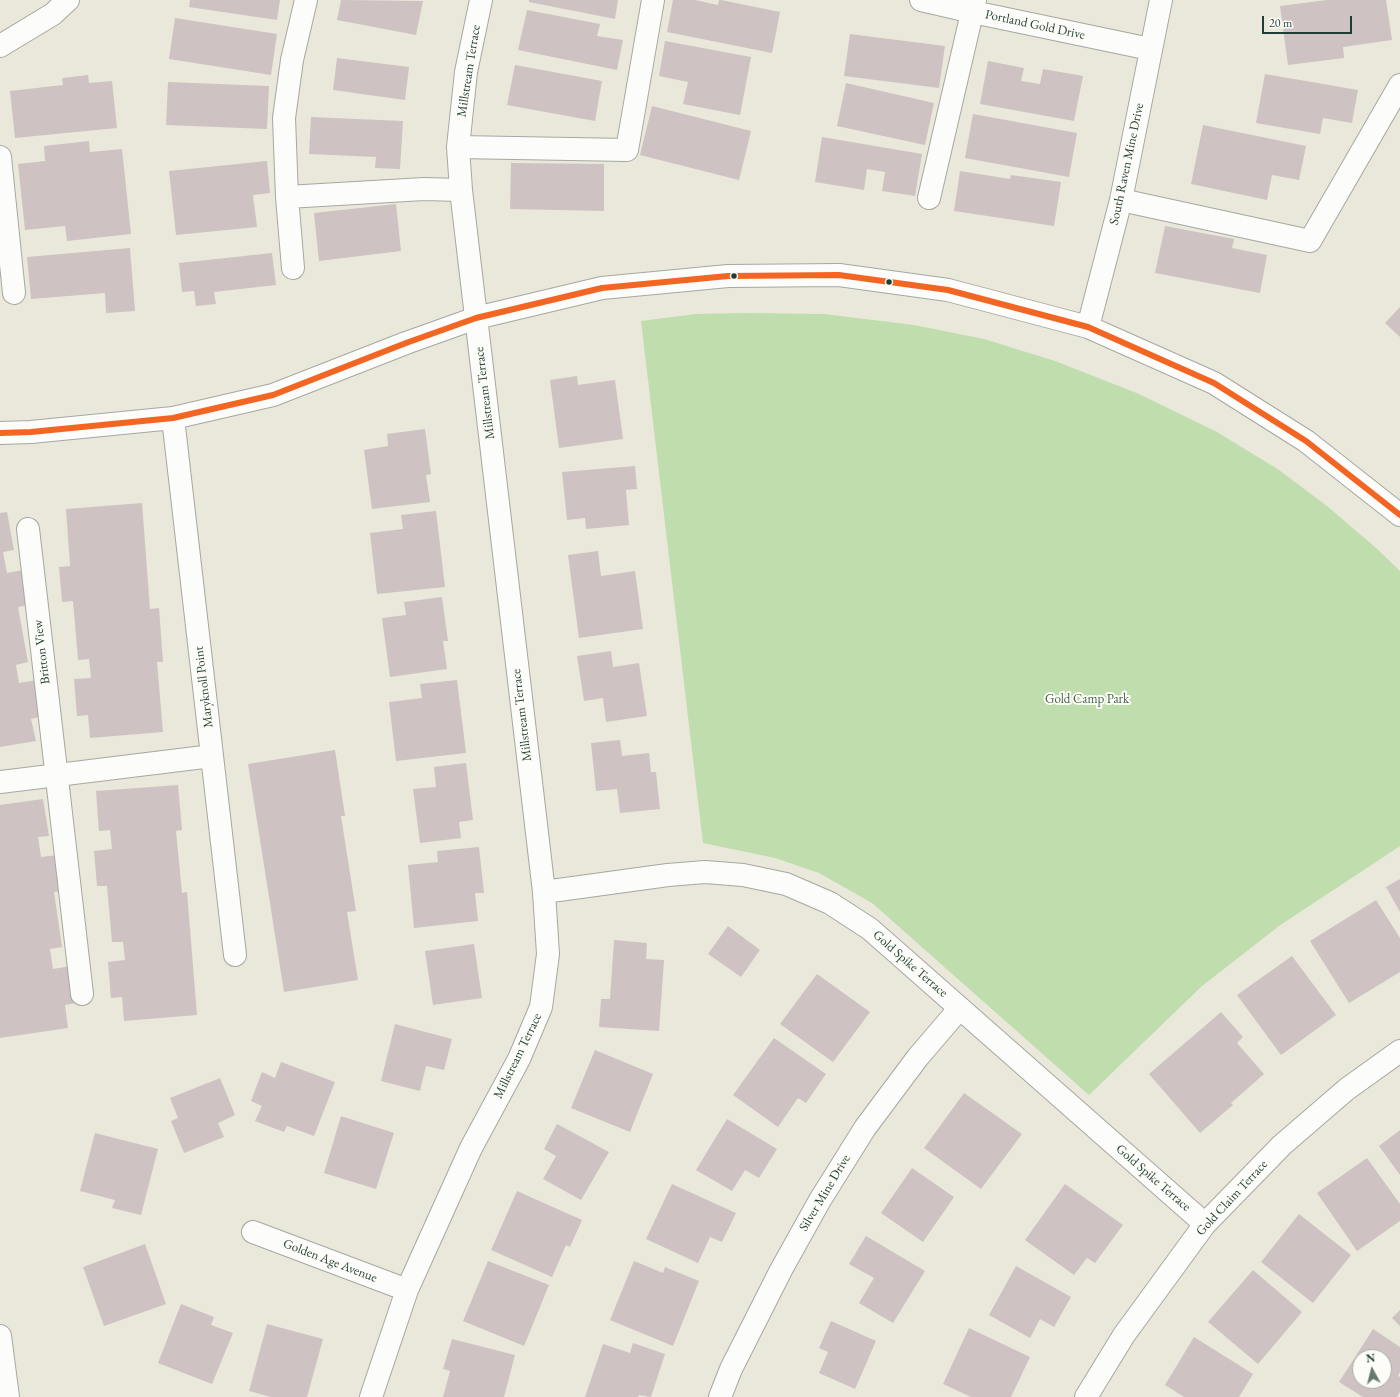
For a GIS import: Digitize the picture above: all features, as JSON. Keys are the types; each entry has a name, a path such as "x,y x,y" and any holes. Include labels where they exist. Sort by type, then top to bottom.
{"street":[{"path":"0,46 53,14 68,0"},
{"path":"293,268 287,197 284,118 292,60 306,0"},
{"name":"Millstream Terrace","path":"371,1397 407,1290 471,1148 519,1059 541,1007 548,954 544,892 461,190 458,147 466,72 481,0"},
{"path":"458,147 627,150 653,0"},
{"name":"Portland Gold Drive","path":"921,0 974,6 1150,49"},
{"name":"South Raven Mine Drive","path":"1088,327 1120,200 1161,0"},
{"path":"929,198 974,6"},
{"path":"1120,200 1310,241 1400,85"},
{"path":"0,157 14,293"},
{"path":"287,197 424,189 461,190"},
{"path":"0,433 31,432 173,418 273,395 406,343 476,318 602,288 728,276 839,275 948,290 1088,327 1214,383 1306,441 1400,514"},
{"name":"Maryknoll Point","path":"173,418 235,955"},
{"name":"Britton View","path":"28,529 82,994"},
{"path":"0,782 212,756"},
{"name":"Gold Spike Terrace","path":"544,892 668,875 705,872 743,875 786,884 830,903 870,929 1205,1224"},
{"name":"Silver Mine Drive","path":"720,1397 731,1369 781,1270 828,1187 869,1122 918,1057 960,1008"},
{"name":"Gold Claim Terrace","path":"1086,1397 1124,1334 1205,1224 1282,1146 1347,1089 1400,1051"},
{"name":"Golden Age Avenue","path":"253,1232 407,1290"},
{"path":"0,1336 8,1397"}],"green space":[{"name":"Gold Camp Park","path":"696,314 824,314 914,325 984,339 1055,361 1139,394 1217,432 1279,470 1327,506 1375,547 1400,571 1400,846 1279,926 1202,986 1089,1095 872,903 819,873 775,858 703,843 641,321"}],"building":[{"path":"190,0 280,0 277,20 189,7"},
{"path":"341,0 423,1 416,35 337,20"},
{"path":"529,0 618,0 615,19 529,2"},
{"path":"673,0 695,0 718,5 719,0 721,0 780,12 772,53 667,32"},
{"path":"1327,0 1386,0 1392,40 1343,47 1344,58 1288,65 1280,6"},
{"path":"527,10 600,24 597,36 623,40 617,70 518,50"},
{"path":"175,18 277,34 271,75 169,59"},
{"path":"850,34 945,46 939,88 844,76"},
{"path":"665,41 751,57 740,115 683,104 688,82 659,76"},
{"path":"337,58 409,67 405,100 333,90"},
{"path":"988,61 1024,68 1021,81 1040,84 1043,69 1083,76 1074,121 980,104"},
{"path":"515,65 602,81 595,121 507,105"},
{"path":"1265,74 1358,90 1352,123 1323,118 1320,134 1256,123"},
{"path":"88,75 89,83 112,81 117,128 15,138 10,91 63,85 62,78"},
{"path":"168,82 269,86 267,129 166,125"},
{"path":"846,83 934,103 925,145 837,126"},
{"path":"652,106 751,131 739,180 640,155"},
{"path":"973,114 1077,133 1069,177 965,158"},
{"path":"311,117 403,121 400,169 375,168 376,157 309,154"},
{"path":"1203,125 1306,146 1299,180 1272,175 1267,200 1191,184"},
{"path":"822,137 922,154 915,196 882,191 885,172 867,169 864,190 815,182"},
{"path":"89,141 90,152 122,149 131,234 67,241 65,226 25,230 18,164 45,161 44,146"},
{"path":"267,161 270,193 253,195 257,227 176,235 169,171"},
{"path":"511,163 604,164 604,211 510,209"},
{"path":"960,171 1010,179 1011,175 1061,182 1054,226 954,211"},
{"path":"396,204 401,251 319,261 314,213"},
{"path":"1165,226 1234,239 1232,248 1267,255 1260,293 1155,273"},
{"path":"130,248 135,311 106,313 105,293 31,299 27,257"},
{"path":"272,253 276,285 214,292 216,304 196,306 194,291 182,292 179,263"},
{"path":"1400,307 1400,337 1385,323"},
{"path":"577,376 578,385 615,380 623,439 559,448 550,380"},
{"path":"425,429 431,474 426,475 430,502 372,509 364,450 388,446 387,434"},
{"path":"635,466 637,489 626,490 629,525 586,529 585,518 567,520 562,472"},
{"path":"142,503 150,609 159,608 163,662 157,662 163,732 90,738 88,715 77,716 74,679 91,678 89,659 78,660 73,601 62,602 59,567 70,566 66,509"},
{"path":"436,511 445,587 377,594 370,533 403,529 401,515"},
{"path":"7,512 14,550 3,552 7,573 23,570 29,605 18,607 28,662 16,665 19,683 37,680 44,716 31,719 36,741 0,747 0,513"},
{"path":"598,551 601,576 635,571 643,629 579,638 568,555"},
{"path":"442,597 448,641 443,641 447,669 390,677 382,618 406,615 404,602"},
{"path":"611,651 613,667 639,663 647,716 606,722 603,698 584,701 577,656"},
{"path":"457,680 466,753 396,761 389,702 422,698 420,684"},
{"path":"620,740 622,756 649,753 651,772 656,772 660,809 620,813 617,789 596,791 591,743"},
{"path":"335,750 345,816 341,816 356,911 347,912 358,980 284,992 248,764"},
{"path":"466,763 473,820 459,822 461,838 420,843 413,789 436,787 434,767"},
{"path":"178,785 182,830 176,831 182,893 187,892 197,1015 124,1021 122,997 111,998 108,962 125,960 123,942 112,942 107,886 97,886 94,851 112,849 110,830 99,831 96,791"},
{"path":"43,799 49,836 38,837 41,857 58,855 63,891 54,892 62,947 50,949 53,969 71,966 76,1003 65,1005 68,1028 0,1038 0,805"},
{"path":"479,847 484,893 475,893 478,921 414,928 408,865 438,862 437,851"},
{"path":"1400,879 1400,912 1386,887"},
{"path":"1376,900 1400,938 1400,972 1349,1003 1310,941"},
{"path":"728,926 760,950 741,977 708,954"},
{"path":"614,940 647,943 646,959 664,960 659,1031 599,1027 601,999 610,999"},
{"path":"474,944 482,998 433,1005 425,951"},
{"path":"1292,956 1336,1015 1281,1055 1237,995"},
{"path":"817,974 870,1012 833,1062 780,1024"},
{"path":"1221,1012 1243,1037 1237,1043 1264,1074 1231,1103 1233,1105 1200,1133 1149,1074"},
{"path":"395,1024 452,1039 444,1070 426,1066 420,1091 381,1081"},
{"path":"774,1038 826,1074 806,1103 798,1098 778,1127 733,1095"},
{"path":"595,1050 653,1074 630,1132 571,1108"},
{"path":"281,1062 335,1082 314,1136 287,1126 284,1132 255,1121 262,1106 251,1101 262,1072 275,1078"},
{"path":"220,1078 235,1115 218,1123 224,1137 184,1153 171,1121 178,1118 170,1098"},
{"path":"964,1093 1022,1134 981,1189 924,1148"},
{"path":"341,1116 394,1133 376,1189 324,1173"},
{"path":"727,1119 777,1149 759,1178 745,1170 732,1191 696,1170"},
{"path":"557,1124 609,1152 581,1200 543,1179 556,1156 544,1149"},
{"path":"1400,1130 1400,1175 1379,1146"},
{"path":"95,1133 158,1149 141,1215 112,1208 115,1200 80,1191"},
{"path":"1367,1158 1400,1204 1400,1221 1357,1251 1317,1193"},
{"path":"912,1168 954,1197 923,1242 881,1213"},
{"path":"672,1184 736,1213 722,1242 710,1237 698,1263 646,1239"},
{"path":"1065,1184 1123,1225 1095,1263 1087,1258 1074,1275 1025,1240"},
{"path":"517,1191 582,1220 570,1247 566,1245 552,1277 491,1250"},
{"path":"1299,1214 1351,1255 1313,1303 1261,1262"},
{"path":"866,1236 925,1271 893,1323 859,1303 874,1278 849,1264"},
{"path":"145,1244 166,1304 104,1326 83,1267"},
{"path":"488,1261 549,1285 524,1346 463,1321"},
{"path":"634,1261 663,1273 665,1267 699,1281 673,1346 610,1320"},
{"path":"1016,1266 1071,1297 1054,1327 1040,1319 1030,1338 989,1315"},
{"path":"1253,1270 1302,1312 1258,1364 1208,1322"},
{"path":"181,1304 214,1317 211,1325 233,1333 212,1384 158,1363"},
{"path":"1400,1310 1400,1326 1392,1318"},
{"path":"831,1321 876,1341 855,1389 819,1373 828,1352 819,1348"},
{"path":"267,1324 323,1339 307,1397 271,1397 249,1391"},
{"path":"969,1328 1030,1357 1011,1397 971,1397 943,1384"},
{"path":"1373,1329 1400,1347 1400,1372 1398,1376 1400,1377 1400,1392 1397,1397 1363,1397 1339,1382 1352,1362 1352,1389 1392,1389 1392,1349 1360,1349"},
{"path":"1194,1337 1253,1374 1239,1397 1184,1397 1165,1385"},
{"path":"452,1339 515,1355 504,1397 443,1397 450,1371 443,1369"},
{"path":"633,1343 665,1354 651,1397 639,1395 638,1397 585,1397 603,1344 630,1353"}],"transit line":[{"path":"0,433 31,432 173,418 273,395 406,343 476,318 602,288 728,276 839,275 948,290 1088,327 1214,383 1306,441 1400,515"}]}
